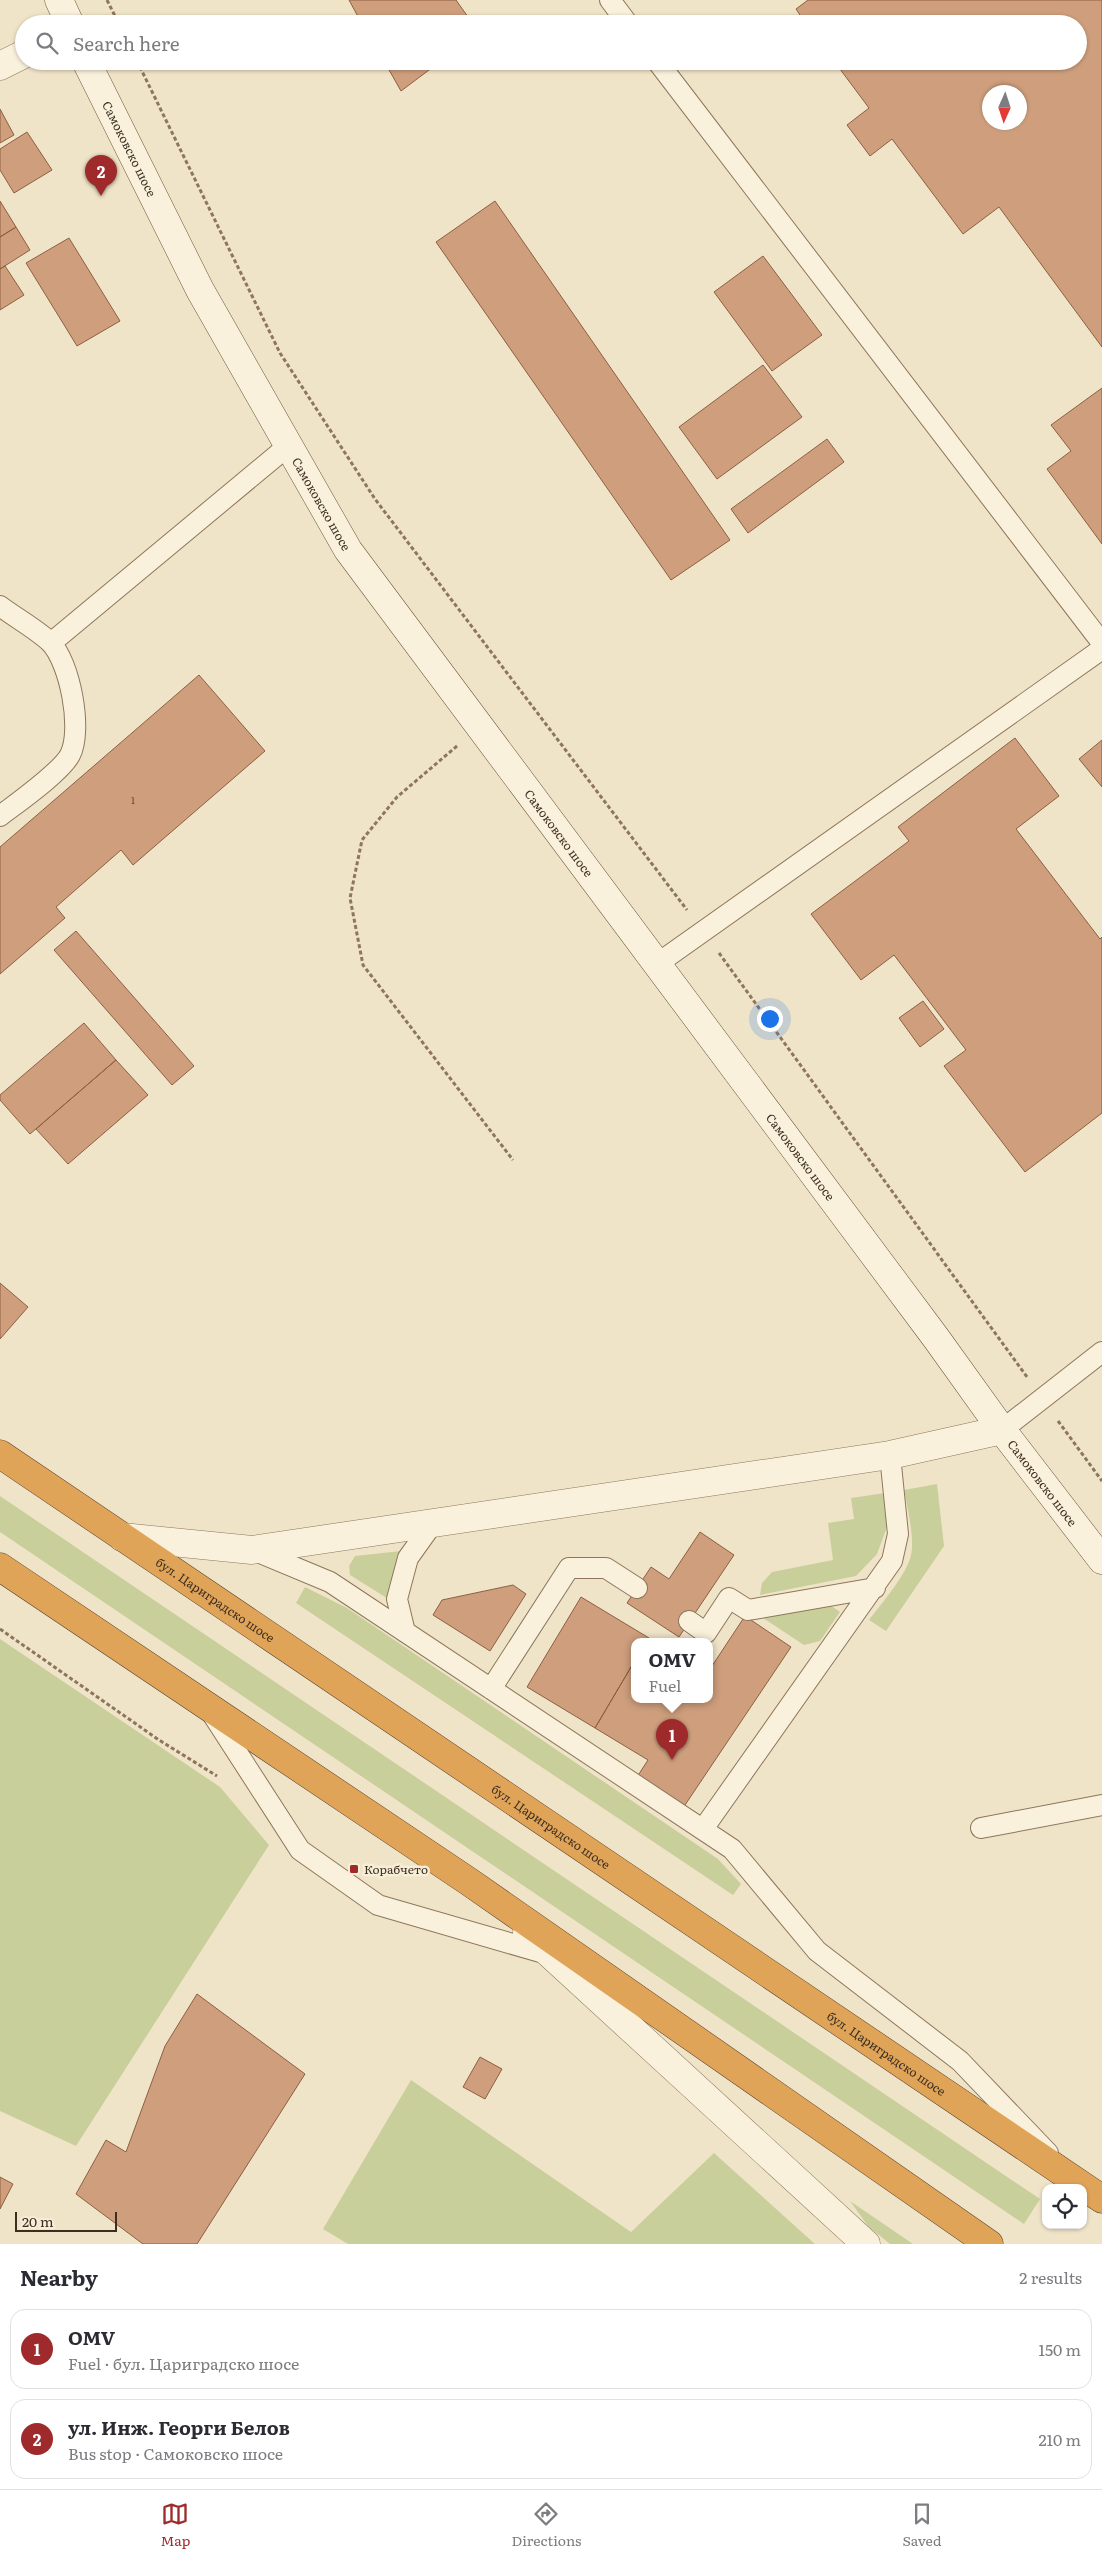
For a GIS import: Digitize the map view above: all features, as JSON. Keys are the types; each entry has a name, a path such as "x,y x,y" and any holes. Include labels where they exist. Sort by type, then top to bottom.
{"highway":[{"name":"бул. Цариградско шосе","path":"0,1454 1102,2199"},
{"path":"0,1566 208,1708 468,1881 989,2244"}],"main road":[{"path":"0,66 15,58"},
{"name":"Самоковско шосе","path":"90,70 200,290 348,550 936,1338 1002,1430 1102,1560"},
{"path":"122,1537 252,1550 890,1455 1002,1430"},
{"path":"468,1881 866,2244"}],"lane":[{"path":"610,0 621,15"},
{"path":"663,70 1102,643"},
{"path":"51,643 288,446"},
{"path":"0,606 51,643 65,665 76,723 70,755 42,784 0,816"},
{"path":"658,964 1102,649"},
{"path":"1002,1430 1102,1352"},
{"path":"703,1829 875,1588 892,1561 898,1534 890,1455"},
{"path":"406,1632 397,1599 408,1558 432,1523"},
{"path":"252,1550 330,1582 732,1849 816,1951 960,2061 1078,2183"},
{"path":"491,1689 569,1568 606,1568 637,1588"},
{"path":"689,1622 706,1632 729,1598 748,1610 875,1588"},
{"path":"208,1708 300,1850 378,1905 551,1955"},
{"path":"981,1828 1102,1805"}],"path":[{"path":"107,0 114,15"},
{"path":"141,70 280,353 375,499 703,932 1102,1481"},
{"path":"479,726 397,797 362,840 350,898 363,965 513,1160"},
{"path":"0,1629 159,1740 218,1777"}],"green space":[{"path":"937,1484 944,1546 886,1631 869,1620 899,1580 909,1563 912,1549 911,1532 904,1490"},
{"path":"885,1493 887,1527 877,1554 856,1576 760,1595 762,1583 772,1572 833,1560 828,1523 854,1519 851,1498"},
{"path":"0,1496 1040,2199 1024,2224 0,1532"},
{"path":"401,1551 390,1600 350,1575 349,1566 355,1556"},
{"path":"305,1587 347,1608 718,1859 741,1884 733,1895 296,1603"},
{"path":"830,1605 840,1612 820,1641 804,1645 763,1618"},
{"path":"0,1639 220,1787 269,1845 76,2146 0,2111"},
{"path":"411,2080 631,2232 714,2153 815,2244 348,2244 323,2229"},
{"path":"850,2201 913,2244 890,2244 868,2226"}],"building":[{"path":"349,0 456,0 467,15 357,15"},
{"path":"808,0 1102,0 1102,347 999,207 963,234 892,139 870,156 847,125 869,108 841,70 1087,70 1087,15 800,15 796,9"},
{"path":"389,70 429,70 401,91"},
{"path":"0,109 14,135 0,143"},
{"path":"27,132 52,170 14,193 0,170 0,149"},
{"path":"0,201 16,227 0,237"},
{"path":"495,201 730,540 671,580 436,242"},
{"path":"16,227 30,250 0,269 0,237"},
{"path":"69,238 120,321 77,346 26,263"},
{"path":"763,256 822,335 772,371 714,292"},
{"path":"5,266 24,295 0,310 0,269"},
{"path":"763,365 802,417 717,479 679,427"},
{"path":"1102,388 1102,544 1047,469 1071,451 1051,425"},
{"path":"827,439 844,462 748,533 731,509"},
{"path":"199,675 265,751 133,865 121,850 56,907 65,918 0,974 0,847"},
{"path":"1015,738 1059,796 1016,829 1100,939 1102,937 1102,1113 1025,1172 944,1066 966,1050 894,955 861,980 811,914 909,841 898,827"},
{"path":"1102,740 1102,787 1079,759"},
{"path":"76,931 194,1066 172,1085 54,950"},
{"path":"923,1001 944,1029 920,1047 899,1018"},
{"path":"84,1023 116,1060 30,1134 0,1100 0,1095"},
{"path":"116,1060 148,1095 68,1164 36,1129"},
{"path":"0,1283 28,1307 0,1339"},
{"path":"700,1532 734,1555 679,1637 627,1603 651,1567 669,1579"},
{"path":"513,1585 526,1594 490,1651 433,1615 442,1600"},
{"path":"581,1597 649,1638 631,1638 631,1667 595,1728 527,1687"},
{"path":"745,1616 791,1647 681,1811 635,1780 648,1760 595,1728 631,1667 631,1703 713,1703 713,1664"},
{"path":"197,1994 305,2074 197,2244 143,2244 76,2194 106,2140 126,2152 165,2046"},
{"path":"480,2057 502,2069 485,2099 463,2087"},
{"path":"0,2177 13,2184 0,2209"}],"place":[{"name":"ул. Инж. Георги Белов","path":"101,196"},
{"name":"OMV","path":"672,1760"},
{"name":"Корабчето","path":"354,1869"}]}
